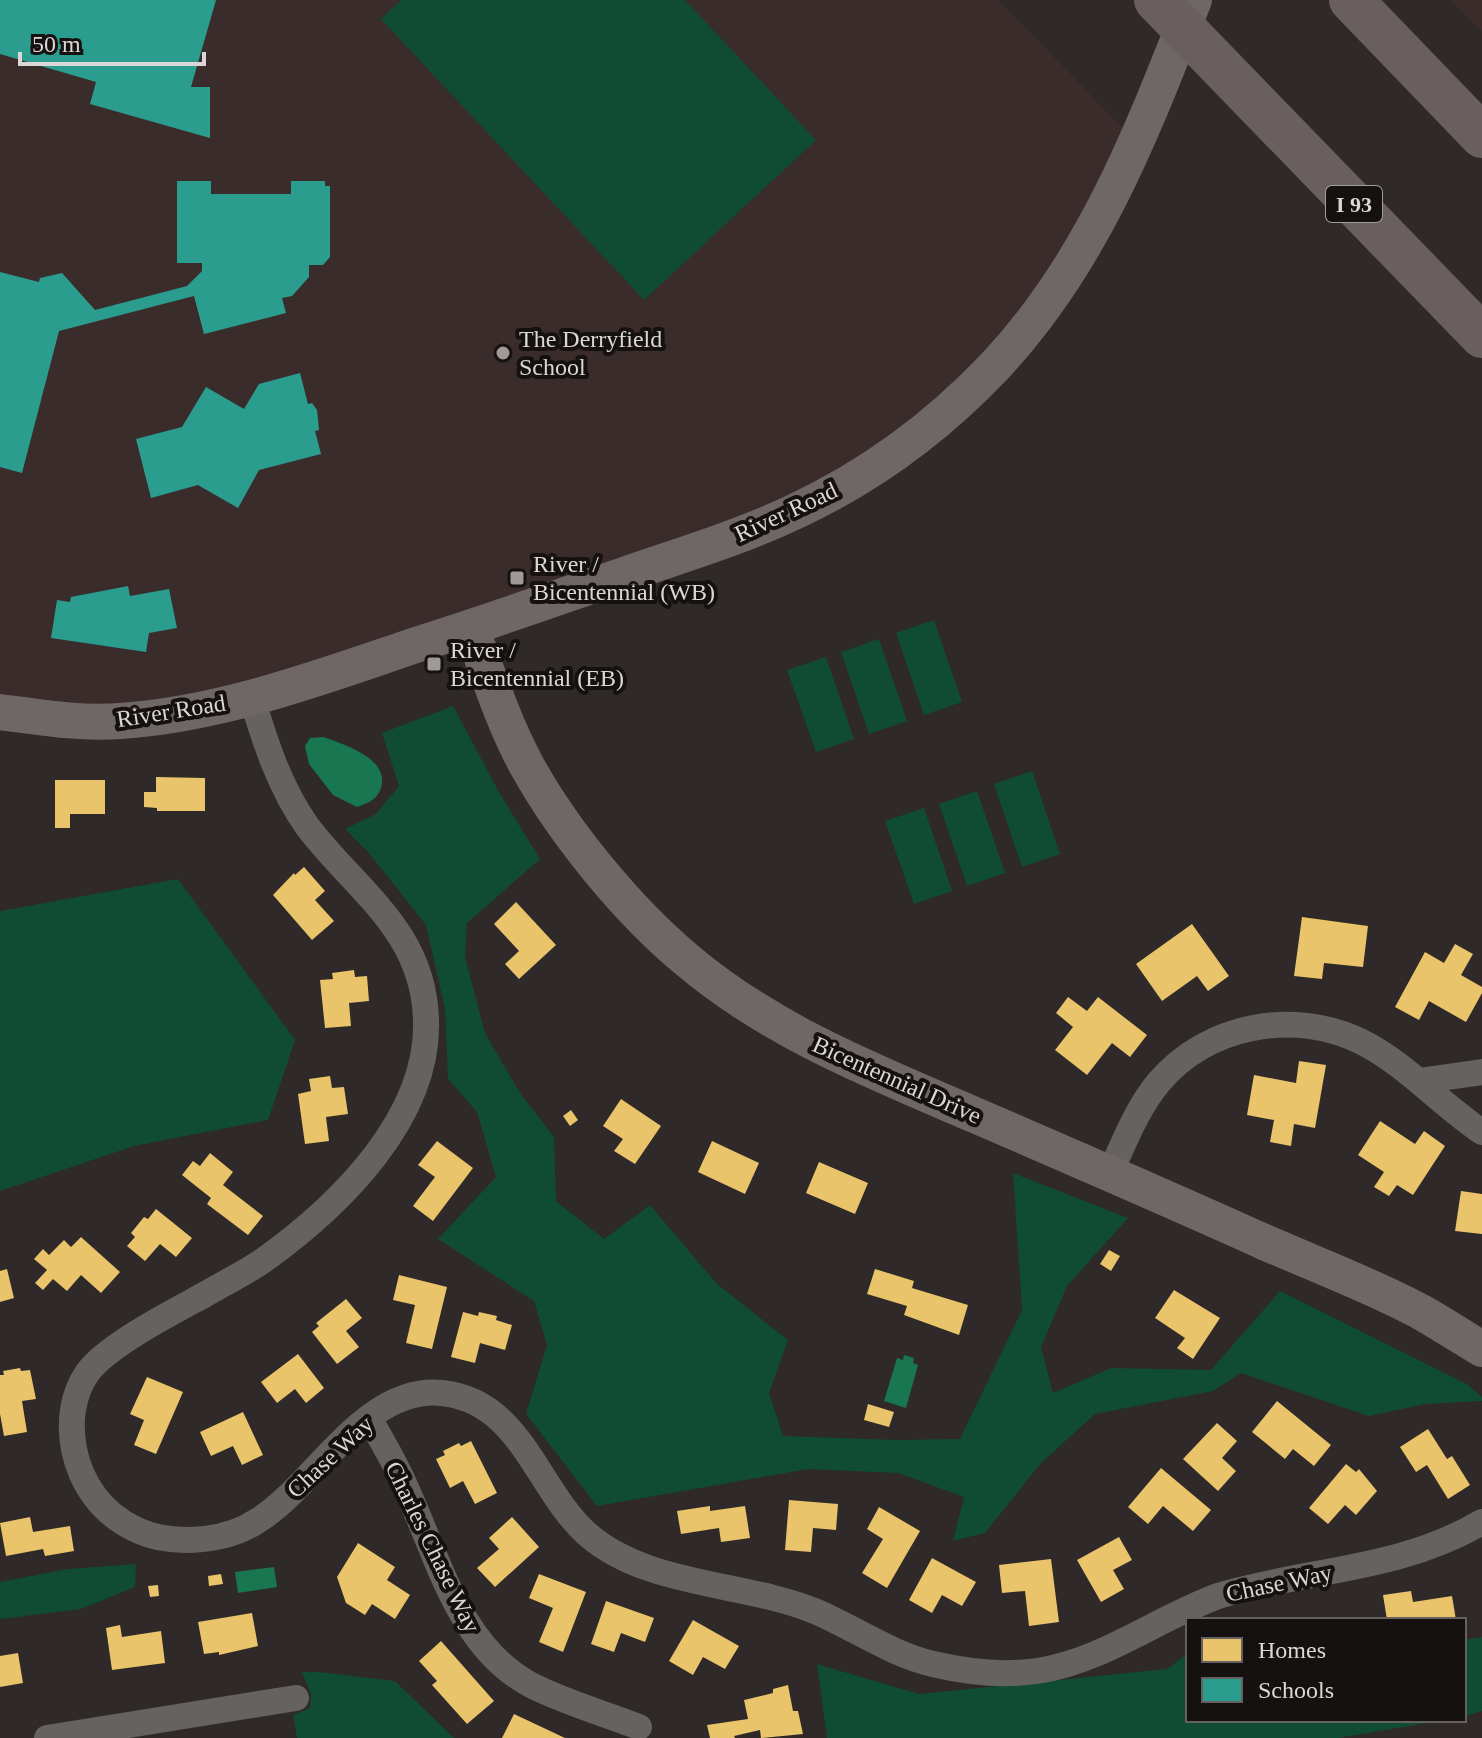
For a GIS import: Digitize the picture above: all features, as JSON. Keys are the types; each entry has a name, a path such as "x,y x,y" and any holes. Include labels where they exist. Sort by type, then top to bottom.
{"highway":[{"name":"I 93","path":"1156,0 1482,336"},
{"path":"1351,0 1482,136"}],"street":[{"name":"River Road","path":"0,712 117,722 252,698 471,627 752,529 793,512 876,467 966,395 1019,339 1054,293 1096,226 1138,143 1194,0"},
{"name":"Bicentennial Drive","path":"471,627 503,716 527,767 593,861 685,959 732,996 854,1063 1420,1311 1482,1349"},
{"name":"Chase Way","path":"252,698 278,773 292,801 308,826 387,915 403,938 423,992 425,1048 418,1076 395,1127 362,1172 321,1216 260,1263 154,1323 94,1366 75,1397 72,1423 75,1451 83,1479 99,1503 120,1522 146,1535 174,1540 202,1540 229,1534 255,1523 275,1508 330,1450 369,1418 408,1396 437,1392 469,1398 495,1414 532,1456 561,1503 588,1534 630,1560 660,1571 765,1595 814,1610 900,1654 927,1663 1009,1674 1065,1665 1093,1656 1189,1606 1218,1596 1411,1555 1482,1522"},
{"path":"1110,1173 1157,1084 1176,1064 1224,1035 1279,1024 1335,1031 1362,1042 1419,1081 1482,1132"},
{"path":"1419,1081 1482,1072"},
{"name":"Charles Chase Way","path":"369,1418 405,1485 449,1587 478,1641 530,1685 639,1727"},
{"path":"47,1738 296,1698"}],"shaded area":[{"name":"The Derryfield School","path":"0,0 998,0 1138,143 1054,293 876,467 252,698 0,712"},
{"path":"401,0 685,0 816,140 644,300 381,19"},
{"path":"1449,0 1482,0 1482,31"},
{"path":"934,620 962,702 924,715 896,633"},
{"path":"879,639 907,721 869,734 841,652"},
{"path":"826,657 854,739 816,752 787,670"},
{"path":"453,706 500,794 540,859 467,923 465,957 485,1033 520,1093 554,1137 556,1201 604,1239 650,1205 716,1283 788,1340 769,1393 783,1436 960,1439 1022,1310 1013,1173 1128,1218 1067,1286 1041,1347 1053,1393 1111,1368 1211,1370 1280,1291 1467,1384 1482,1397 1482,1401 1425,1404 1369,1416 1241,1373 1213,1391 1095,1414 1041,1463 985,1533 953,1541 964,1497 898,1473 808,1469 597,1506 526,1414 547,1345 534,1301 438,1239 496,1177 477,1112 448,1079 445,1009 426,925 369,853 345,829 376,814 399,786 382,733"},
{"path":"324,737 363,754 379,768 381,788 375,798 357,807 333,795 309,764 305,746 310,738"},
{"path":"1032,771 1060,854 1022,867 994,784"},
{"path":"977,791 1005,873 967,886 939,804"},
{"path":"924,808 952,891 914,904 885,821"},
{"path":"178,879 295,1040 268,1120 134,1146 0,1191 0,911"},
{"path":"904,1355 914,1358 913,1363 918,1365 906,1408 884,1401 897,1358 903,1360"},
{"path":"136,1564 135,1587 81,1609 0,1619 0,1582 68,1569"},
{"path":"274,1567 277,1587 238,1593 235,1572"},
{"path":"1482,1637 1482,1711 1466,1716 1466,1640"},
{"path":"1186,1655 1186,1722 1433,1722 1338,1738 827,1738 817,1664 919,1694 1167,1669"},
{"path":"302,1672 395,1681 454,1738 297,1738 293,1715 310,1708 311,1694"}],"building: Homes":[{"path":"156,777 205,778 205,811 157,811 157,808 144,807 144,792 156,792"},
{"path":"55,780 105,780 105,814 70,814 70,828 55,828"},
{"path":"304,867 325,891 315,900 334,921 312,940 273,895"},
{"path":"516,902 556,945 519,979 505,964 519,951 494,924"},
{"path":"1302,917 1368,926 1363,967 1324,963 1322,979 1294,976"},
{"path":"1192,924 1229,976 1208,991 1197,976 1162,1001 1136,964"},
{"path":"1455,944 1473,954 1461,975 1482,987 1482,993 1466,1022 1429,1001 1419,1020 1395,1007 1425,952 1444,963"},
{"path":"354,970 355,977 367,976 369,1001 349,1003 351,1026 325,1028 320,980 333,979 332,973"},
{"path":"1068,997 1087,1011 1098,997 1147,1035 1130,1057 1112,1043 1087,1075 1055,1050 1073,1027 1056,1013"},
{"path":"1299,1061 1326,1065 1315,1128 1294,1124 1291,1146 1270,1142 1274,1120 1247,1115 1254,1075 1296,1083"},
{"path":"330,1076 332,1088 344,1087 348,1114 326,1117 329,1141 305,1144 298,1094 311,1091 309,1079"},
{"path":"621,1099 661,1126 635,1164 614,1151 623,1139 603,1126"},
{"path":"571,1110 578,1120 570,1126 563,1116"},
{"path":"1380,1121 1415,1144 1424,1131 1445,1146 1413,1195 1397,1185 1389,1196 1374,1187 1384,1172 1358,1155"},
{"path":"437,1141 473,1168 433,1221 413,1206 435,1177 418,1165"},
{"path":"712,1141 759,1163 745,1194 698,1172"},
{"path":"210,1153 233,1172 223,1185 263,1216 248,1235 207,1204 211,1198 182,1175 193,1161 200,1166"},
{"path":"819,1162 868,1183 855,1214 806,1193"},
{"path":"1461,1191 1482,1194 1482,1234 1455,1231"},
{"path":"156,1209 192,1238 176,1257 160,1244 145,1261 127,1246 135,1237 131,1233 144,1217 148,1219"},
{"path":"81,1237 120,1272 101,1293 81,1275 67,1291 53,1279 43,1290 35,1283 47,1270 34,1259 43,1249 49,1255 64,1240 71,1247"},
{"path":"1109,1250 1120,1256 1111,1271 1100,1264"},
{"path":"7,1269 14,1298 0,1302 0,1271"},
{"path":"875,1269 914,1281 912,1288 968,1305 959,1335 904,1315 907,1306 867,1294"},
{"path":"399,1275 447,1287 432,1349 406,1343 415,1305 393,1300"},
{"path":"1174,1290 1220,1318 1193,1359 1177,1348 1185,1338 1155,1318"},
{"path":"346,1299 362,1318 346,1331 359,1347 337,1364 312,1332 319,1326 316,1323"},
{"path":"463,1312 497,1316 496,1320 512,1325 505,1350 480,1343 475,1363 451,1357"},
{"path":"298,1354 324,1388 306,1403 295,1389 277,1403 261,1382"},
{"path":"20,1368 21,1371 30,1370 36,1399 22,1401 27,1432 4,1436 0,1414 0,1375 4,1375 3,1371"},
{"path":"147,1377 183,1392 156,1454 134,1445 144,1420 130,1414"},
{"path":"1277,1401 1331,1445 1314,1466 1293,1449 1285,1459 1252,1432"},
{"path":"868,1404 894,1412 889,1427 864,1420"},
{"path":"243,1412 263,1455 242,1465 233,1446 211,1456 200,1432"},
{"path":"1217,1423 1237,1441 1222,1458 1236,1471 1218,1491 1183,1459"},
{"path":"1428,1429 1447,1459 1452,1456 1470,1485 1448,1499 1427,1465 1416,1472 1400,1447"},
{"path":"471,1441 497,1493 475,1504 463,1481 450,1488 436,1459 445,1455 443,1451"},
{"path":"1346,1464 1356,1472 1359,1469 1377,1491 1356,1515 1345,1505 1328,1524 1309,1508"},
{"path":"1161,1468 1211,1510 1193,1531 1163,1506 1148,1524 1128,1507"},
{"path":"789,1500 838,1504 836,1530 813,1528 811,1552 785,1550"},
{"path":"710,1506 710,1511 745,1506 750,1538 721,1542 719,1528 681,1534 677,1511"},
{"path":"879,1507 920,1531 887,1588 862,1573 883,1539 867,1529"},
{"path":"30,1517 33,1532 70,1526 74,1551 45,1556 43,1549 6,1556 0,1523"},
{"path":"512,1517 539,1547 495,1587 477,1568 499,1549 489,1538"},
{"path":"1119,1537 1132,1560 1113,1570 1124,1589 1101,1602 1077,1560"},
{"path":"358,1543 395,1567 387,1580 410,1595 395,1619 372,1604 365,1615 346,1603 337,1577"},
{"path":"932,1558 976,1582 962,1606 942,1595 932,1613 909,1600"},
{"path":"1051,1559 1059,1622 1029,1626 1025,1591 1002,1593 999,1565"},
{"path":"221,1574 223,1584 209,1586 208,1576"},
{"path":"539,1574 586,1592 563,1652 539,1642 553,1608 529,1598"},
{"path":"158,1585 159,1596 150,1597 148,1586"},
{"path":"1411,1591 1413,1602 1452,1596 1456,1618 1387,1618 1383,1595"},
{"path":"606,1601 654,1618 645,1642 621,1633 614,1652 591,1644"},
{"path":"252,1613 258,1646 219,1655 219,1652 204,1654 198,1622"},
{"path":"693,1620 739,1646 725,1669 703,1657 693,1675 669,1661"},
{"path":"120,1625 122,1637 161,1631 165,1663 112,1670 106,1628"},
{"path":"441,1641 494,1701 467,1724 432,1685 437,1681 419,1661"},
{"path":"18,1653 23,1683 0,1687 0,1656"},
{"path":"788,1685 793,1711 798,1711 803,1734 761,1738 760,1730 735,1738 710,1738 707,1725 748,1719 744,1700 773,1693 773,1689"},
{"path":"514,1714 565,1738 502,1738"}],"building: Schools":[{"path":"0,0 216,0 191,87 210,87 210,138 90,104 96,82 0,54"},
{"path":"177,181 211,181 211,194 291,194 291,181 325,181 325,186 330,186 330,257 323,265 309,265 309,277 292,296 282,298 286,313 204,334 194,296 59,331 22,473 0,467 0,272 39,282 40,278 62,273 95,310 187,286 202,271 202,263 177,263"},
{"path":"300,373 308,404 312,403 317,410 319,430 315,431 321,454 259,470 238,508 198,485 151,498 136,439 182,427 206,387 244,409 259,384"},
{"path":"128,586 130,596 169,589 177,628 149,633 146,652 51,638 57,600 70,602 71,597"}],"place":[{"name":"The Derryfield School","path":"503,353"},
{"name":"River / Bicentennial (WB)","path":"517,578"},
{"name":"River / Bicentennial (EB)","path":"434,664"}]}
